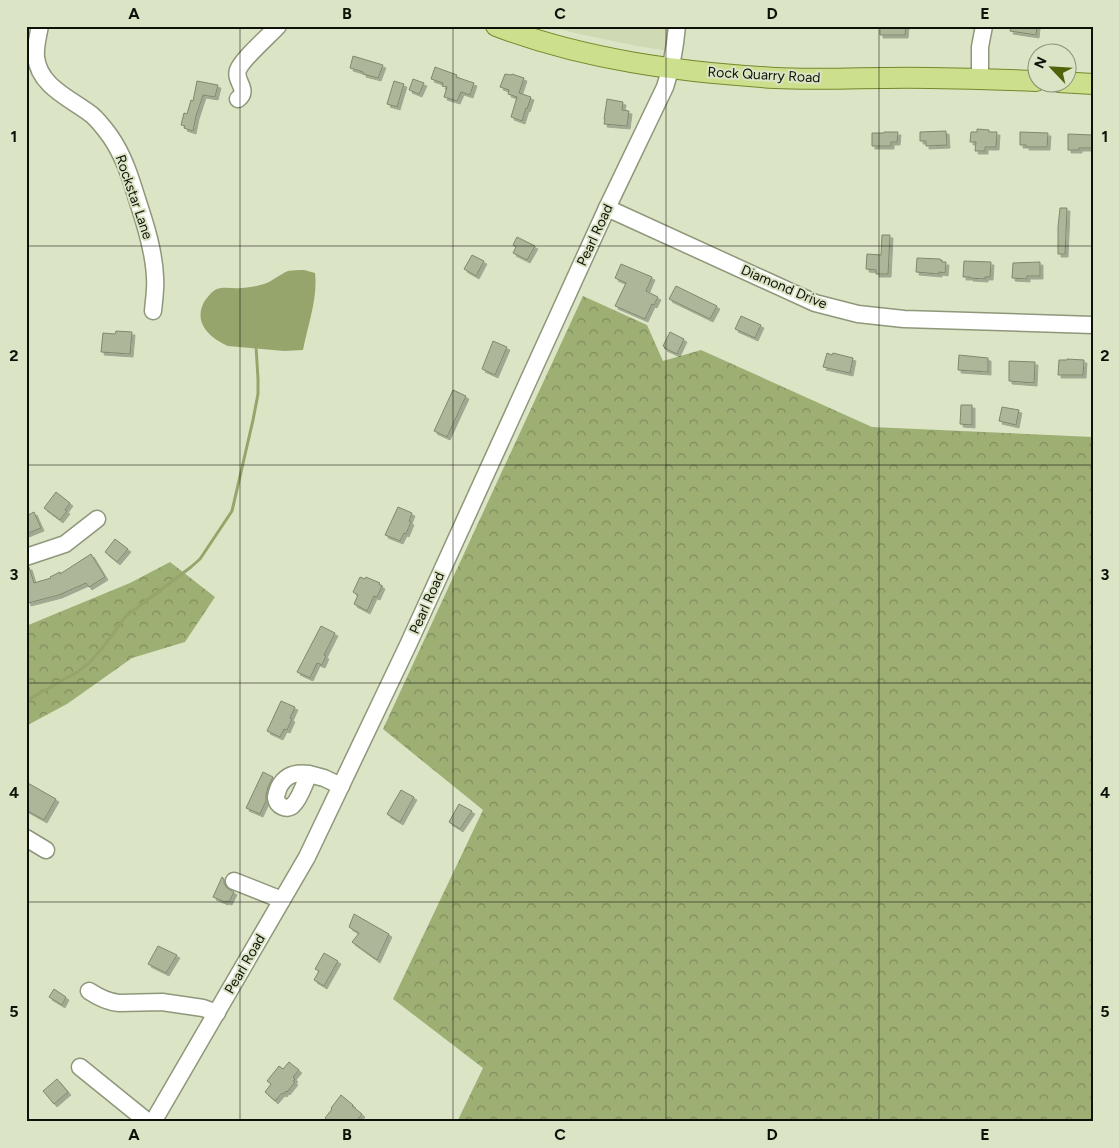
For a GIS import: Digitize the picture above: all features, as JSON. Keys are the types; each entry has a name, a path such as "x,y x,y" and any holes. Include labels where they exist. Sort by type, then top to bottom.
{"main road":[{"name":"Rock Quarry Road","path":"496,26 560,47 671,69 776,78 946,77 1026,80"},
{"path":"1076,83 1093,84"}],"street":[{"name":"Rockstar Lane","path":"40,26 36,55 44,78 68,100 92,115 101,124 120,154 130,175 151,249 155,278 153,311"},
{"path":"238,99 243,93 237,75 239,68 278,26"},
{"name":"Pearl Road","path":"153,1122 307,857 408,645 607,208 665,87 675,53 678,26"},
{"path":"980,78 980,47 984,26"},
{"name":"Diamond Drive","path":"607,208 816,303 858,314 904,319 1093,325"},
{"path":"26,557 65,544 97,519"},
{"path":"309,774 324,778 341,786"},
{"path":"26,838 46,850"},
{"path":"234,881 282,900"},
{"path":"89,991 118,1003 162,1002 217,1012"},
{"path":"80,1067 148,1122"}],"shaded area":[{"path":"552,26 686,26 683,53 637,46 570,32"},
{"path":"304,270 315,273 316,282 314,302 303,350 284,351 228,346 215,339 205,329 202,323 201,310 204,302 215,290 256,286 267,283 288,271"}],"green space":[{"path":"583,296 647,325 663,361 701,350 872,427 1093,437 1093,1122 457,1122 483,1068 393,999 483,810 383,729"},
{"path":"170,562 215,597 185,642 132,658 67,704 26,726 26,626 130,583"}],"building":[{"path":"880,26 906,26 905,35 880,35"},
{"path":"1011,26 1037,26 1036,35 1010,31"},
{"path":"353,56 383,65 378,78 350,68"},
{"path":"435,67 474,83 470,95 461,92 457,101 444,97 447,87 442,86 443,83 431,79"},
{"path":"505,74 524,78 519,93 531,97 522,121 511,117 517,97 508,94 509,90 500,87"},
{"path":"413,79 424,83 419,94 409,90"},
{"path":"197,81 218,85 215,97 203,95 193,131 181,125 184,113 187,114 191,100 193,101"},
{"path":"394,81 404,84 397,107 387,104"},
{"path":"607,99 623,102 622,110 629,111 627,126 604,124"},
{"path":"977,129 997,132 996,147 985,147 985,151 975,151 976,142 970,142 971,132 977,132"},
{"path":"946,131 947,145 926,146 926,141 920,141 920,132"},
{"path":"898,132 897,142 891,142 891,146 872,146 872,133"},
{"path":"1020,132 1048,133 1047,147 1026,147 1026,145 1020,145"},
{"path":"1068,134 1093,135 1093,148 1068,150"},
{"path":"1060,208 1067,208 1065,254 1058,254"},
{"path":"882,235 890,235 888,274 876,274 876,270 866,269 867,254 881,255"},
{"path":"517,237 535,246 527,260 513,253 516,247 513,245"},
{"path":"472,255 484,261 476,276 464,269"},
{"path":"917,258 940,259 942,262 946,262 945,273 916,272"},
{"path":"964,261 991,262 990,277 985,277 985,279 963,277"},
{"path":"1040,262 1040,276 1027,276 1027,279 1012,278 1013,263"},
{"path":"621,264 652,277 646,291 658,297 654,305 652,304 645,319 615,306 626,283 615,278"},
{"path":"676,286 717,306 710,319 669,299"},
{"path":"741,316 761,325 755,338 735,329"},
{"path":"116,331 132,332 130,354 101,352 103,333 115,334"},
{"path":"670,332 684,339 677,354 663,346"},
{"path":"493,341 507,347 495,375 482,369"},
{"path":"827,353 853,358 850,373 823,367"},
{"path":"959,355 988,358 988,372 958,370"},
{"path":"1059,360 1084,360 1083,375 1058,375"},
{"path":"1009,361 1035,362 1034,383 1009,381"},
{"path":"453,390 466,396 447,437 434,431"},
{"path":"961,405 972,405 972,425 960,424"},
{"path":"1002,407 1019,410 1016,425 999,421"},
{"path":"56,492 70,503 60,520 44,508"},
{"path":"398,507 412,513 409,521 411,522 406,534 404,533 400,541 385,535"},
{"path":"34,512 41,528 26,534 26,516"},
{"path":"115,539 128,549 117,562 105,552"},
{"path":"91,554 105,577 89,587 86,583 59,595 28,603 26,596 26,567 29,567 34,583 51,578 60,572 60,574"},
{"path":"360,577 365,579 366,577 380,583 382,586 377,597 374,596 367,611 354,604 358,595 353,592"},
{"path":"321,626 335,633 324,655 326,656 322,665 317,663 310,678 297,672"},
{"path":"281,701 295,707 287,730 284,729 280,737 267,731"},
{"path":"263,772 273,777 260,814 246,808"},
{"path":"26,782 56,799 44,820 26,810"},
{"path":"401,790 414,797 400,822 387,814"},
{"path":"459,804 472,811 460,829 449,822"},
{"path":"222,877 227,888 234,892 229,902 213,897"},
{"path":"354,914 389,934 377,960 352,942 359,933 349,927"},
{"path":"158,946 177,955 166,973 148,964"},
{"path":"324,953 338,961 324,986 314,980 319,971 315,969"},
{"path":"54,989 66,997 62,1005 49,997"},
{"path":"289,1062 299,1070 293,1077 295,1082 287,1092 282,1093 275,1101 265,1092 271,1084 267,1081 279,1066 283,1069"},
{"path":"57,1079 68,1092 54,1104 43,1091"},
{"path":"341,1095 362,1114 356,1122 330,1122 325,1118"}],"waterway":[{"path":"26,701 79,671 89,663 126,616 200,559 232,511 258,394 256,346"}]}
